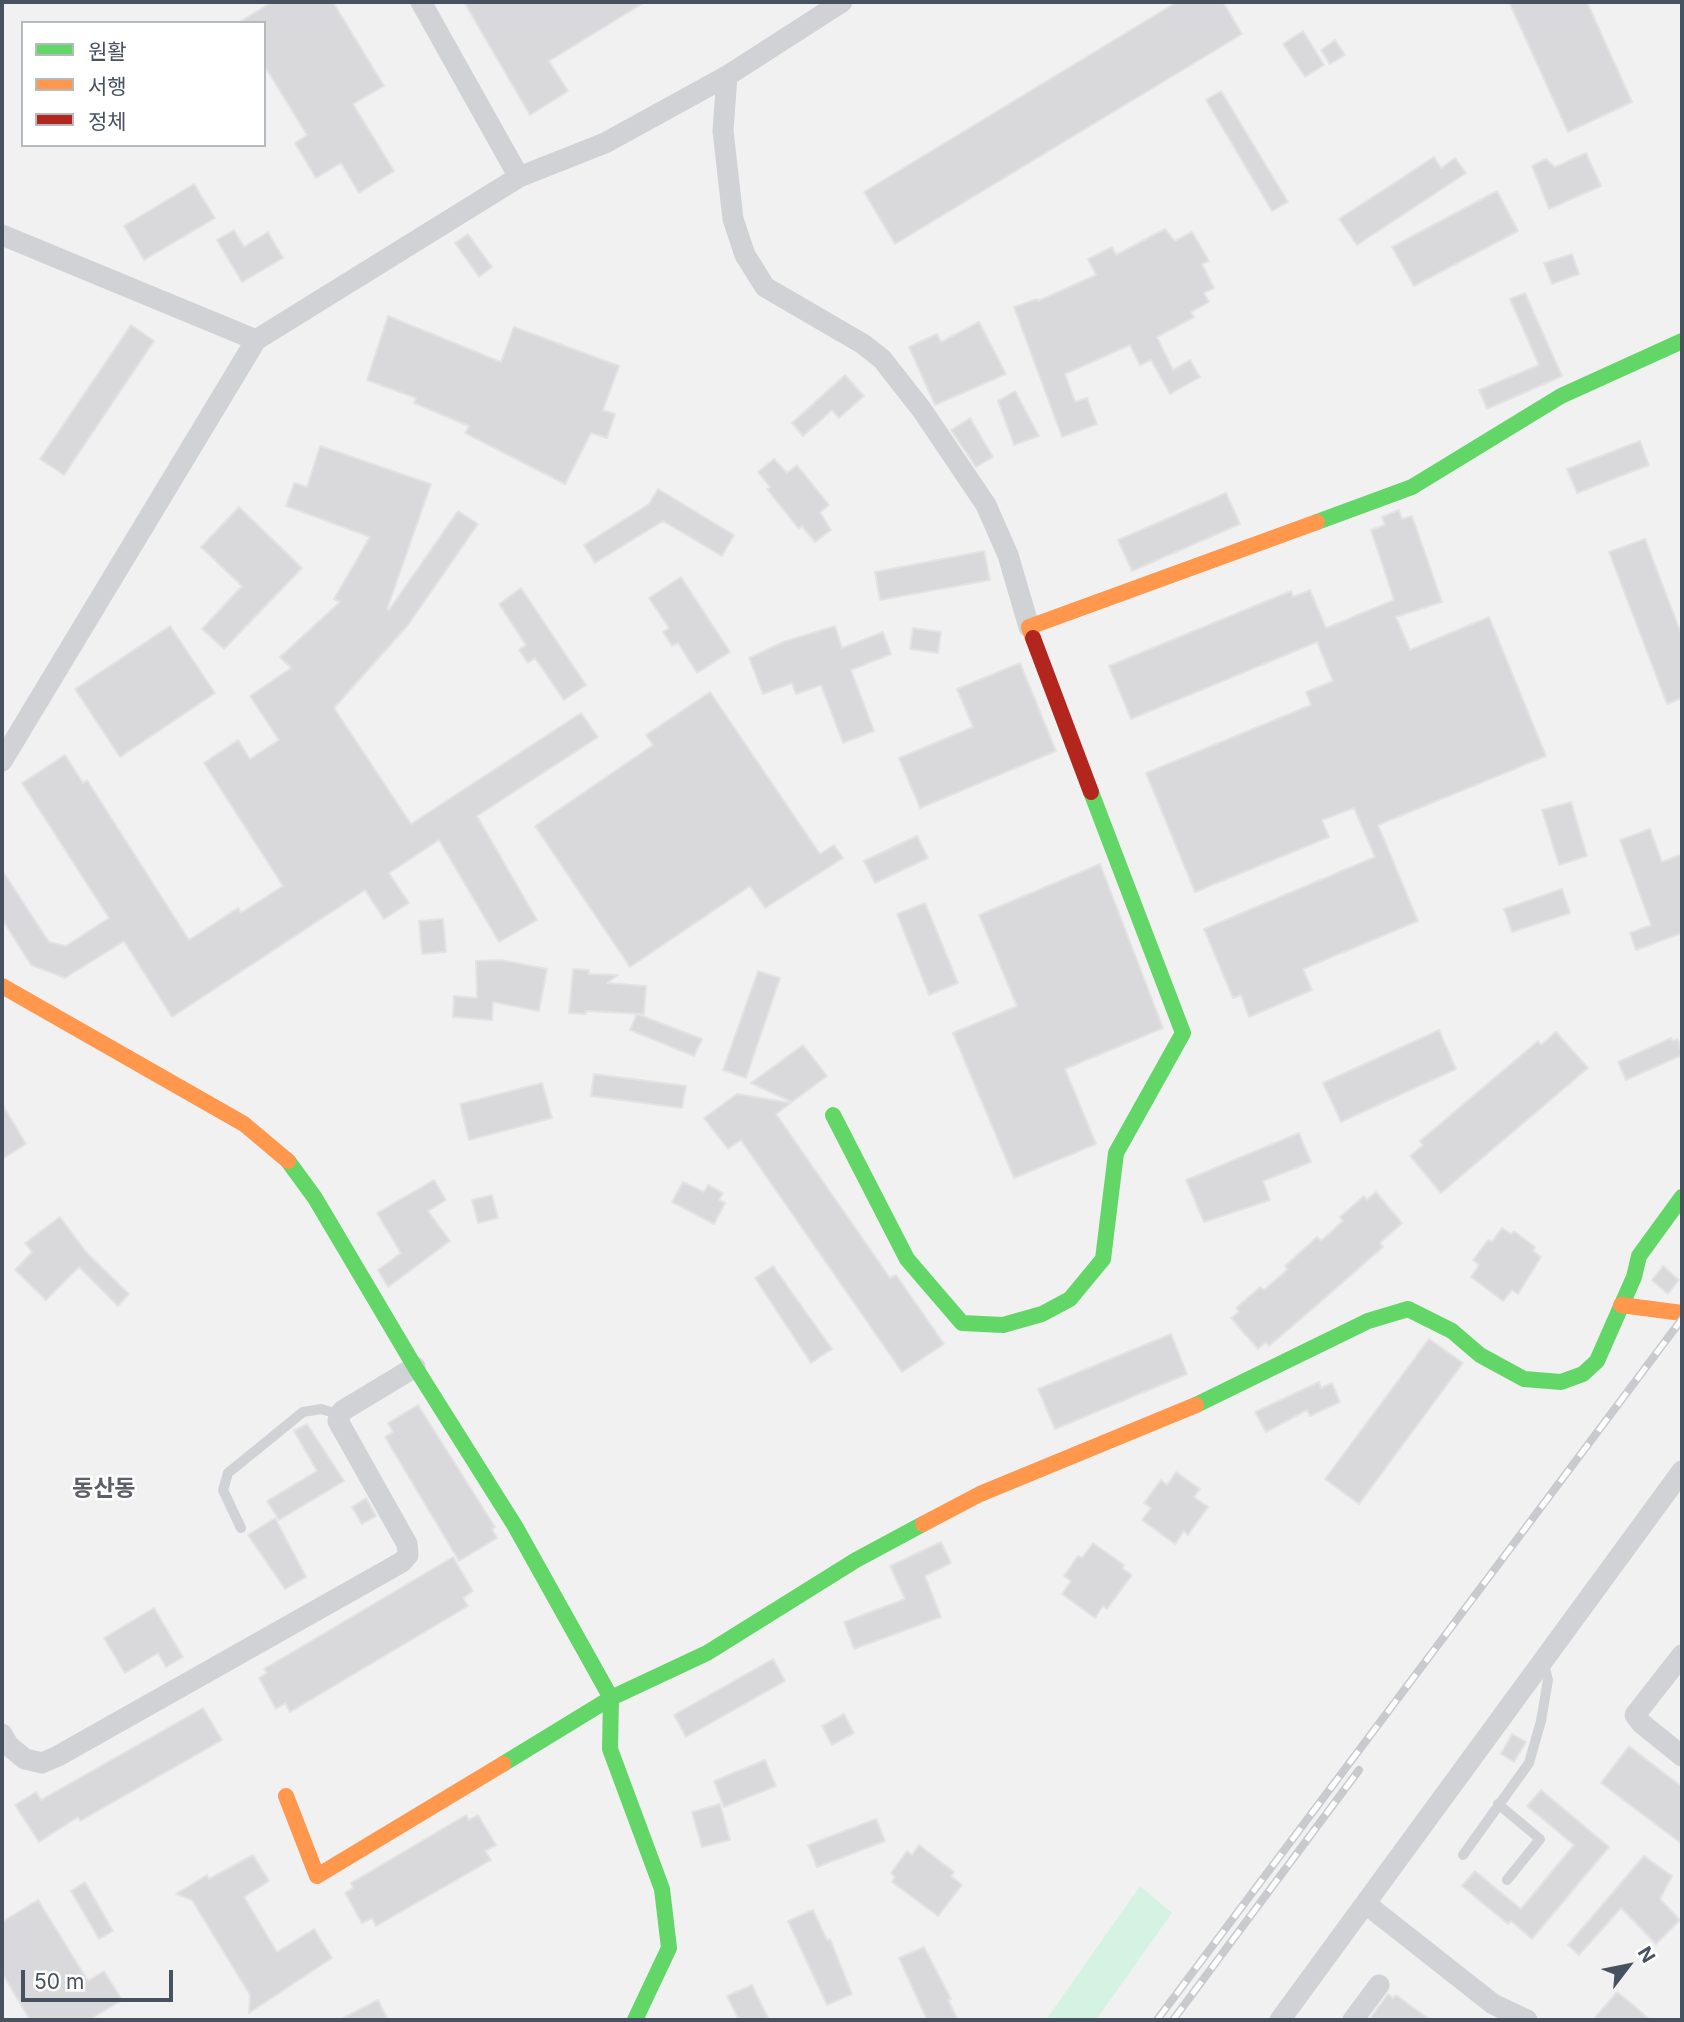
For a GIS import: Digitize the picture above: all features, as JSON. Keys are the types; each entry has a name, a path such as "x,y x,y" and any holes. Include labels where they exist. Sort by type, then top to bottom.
{"street":[{"path":"421,2 519,177"},
{"path":"2,761 256,340 519,177 605,143 727,76 842,2"},
{"path":"727,76 723,131 733,219 745,256 765,287 863,344 882,359 922,410 986,505 1007,555 1029,627 1183,1034 1116,1153 1103,1259 1070,1298 1042,1314 1003,1325 962,1323 908,1259 833,1115"},
{"path":"2,235 256,340"},
{"path":"1029,627 1412,487 1560,396 1682,341"},
{"path":"2,986 244,1124 285,1156 315,1198 415,1367 515,1526 611,1698 610,1749 662,1889 669,1948 635,2020"},
{"path":"286,1796 317,1875 611,1698 707,1653 856,1560 980,1494 1205,1402 1368,1321 1408,1309 1452,1331 1480,1355 1524,1379 1561,1382 1583,1374 1597,1361 1634,1277 1639,1256 1682,1197"},
{"path":"1621,1305 1682,1313"},
{"path":"2,1734 9,1746 25,1759 42,1762 58,1756 402,1562 408,1555 407,1544 341,1431 338,1421 341,1415 415,1367"},
{"path":"1280,2020 1682,1471"},
{"path":"1682,1655 1635,1714 1641,1723 1682,1756"},
{"path":"1366,1904 1493,2004 1527,2020"},
{"path":"1353,2020 1380,1986"}],"lane":[{"path":"241,1528 223,1490 228,1473 303,1412 321,1409 341,1415"},
{"path":"1462,1855 1529,1763 1541,1721 1548,1680 1543,1661"},
{"path":"1498,1804 1540,1839 1507,1880"}],"green space":[{"path":"1140,1886 1172,1913 1096,2020 1046,2020"}],"building":[{"path":"272,2 333,2 384,86 353,104 394,171 359,193 341,163 316,178 295,143 307,135 266,68 266,21 241,21"},
{"path":"464,2 645,2 549,61 568,91 530,115"},
{"path":"1177,2 1223,2 1242,34 895,244 864,192"},
{"path":"1509,2 1587,2 1632,102 1568,132"},
{"path":"1303,31 1324,65 1305,77 1283,44"},
{"path":"1335,40 1345,55 1330,64 1321,50"},
{"path":"1221,91 1288,202 1272,211 1206,100"},
{"path":"1586,153 1601,186 1549,209 1532,166 1546,159 1555,167"},
{"path":"1434,157 1441,168 1455,158 1466,173 1357,245 1339,219"},
{"path":"194,184 215,218 144,260 124,226"},
{"path":"1497,191 1518,231 1414,286 1392,247"},
{"path":"1165,229 1175,241 1192,232 1209,261 1202,264 1214,288 1204,293 1209,302 1191,312 1194,317 1157,337 1173,370 1190,360 1200,377 1170,394 1151,360 1140,365 1130,345 1065,374 1075,402 1087,398 1097,424 1062,437 1014,307 1037,299 1038,301 1096,275 1088,259 1112,247 1116,255"},
{"path":"234,230 244,247 268,232 283,258 242,282 217,240"},
{"path":"468,234 492,267 479,277 455,243"},
{"path":"1572,254 1579,274 1552,284 1544,263"},
{"path":"1525,293 1562,376 1487,409 1479,390 1539,365 1510,299"},
{"path":"388,316 501,362 514,327 619,366 603,410 615,414 607,438 591,433 565,484 465,433 469,426 414,403 416,398 367,380"},
{"path":"979,322 1006,374 935,405 909,347 937,334 941,342"},
{"path":"131,325 154,341 64,475 40,459"},
{"path":"845,375 864,396 839,418 832,410 803,436 792,423"},
{"path":"1015,391 1039,436 1014,445 998,401"},
{"path":"970,418 993,457 976,467 951,430"},
{"path":"1640,441 1649,465 1577,493 1567,469"},
{"path":"320,446 431,484 387,609 389,610 458,511 478,524 408,625 334,708 411,824 581,713 598,737 477,816 537,920 499,942 439,840 389,873 409,903 384,919 365,890 172,1017 124,941 65,978 31,965 2,919 2,870 49,942 66,946 109,918 22,783 65,755 83,783 87,780 189,940 238,908 241,913 283,886 204,763 238,740 250,759 279,740 250,696 291,668 280,657 340,602 334,599 370,537 286,506 294,483 307,487"},
{"path":"774,459 787,473 797,465 829,505 820,512 831,530 815,542 802,526 799,529 767,489 770,487 758,472"},
{"path":"658,489 734,535 722,556 663,521 595,563 584,545 649,504"},
{"path":"1226,493 1240,524 1132,571 1118,540"},
{"path":"239,507 302,568 224,649 202,629 242,586 201,547"},
{"path":"1399,510 1402,519 1412,516 1442,602 1396,617 1410,650 1489,617 1546,756 1378,825 1418,921 1303,969 1312,990 1249,1017 1241,995 1233,998 1204,929 1375,857 1354,808 1322,820 1329,837 1195,892 1146,773 1311,705 1306,692 1333,681 1317,642 1131,719 1109,666 1291,591 1293,597 1310,590 1326,628 1394,600 1371,530 1385,525 1382,517"},
{"path":"1645,539 1682,636 1682,698 1667,704 1609,552"},
{"path":"984,551 990,580 880,600 875,572"},
{"path":"681,577 730,652 697,673 678,643 672,646 663,632 669,628 649,598"},
{"path":"521,588 586,685 564,700 535,658 528,663 519,650 526,645 499,604"},
{"path":"170,626 215,693 120,757 75,689"},
{"path":"835,626 842,648 883,632 891,654 851,670 874,731 843,743 821,685 796,694 792,683 763,694 749,658 783,642"},
{"path":"913,628 941,632 938,653 910,649"},
{"path":"1020,663 1056,751 920,808 899,758 973,727 957,689"},
{"path":"710,692 820,854 834,845 843,858 765,908 750,886 630,967 535,826 653,745 646,735"},
{"path":"1571,802 1587,856 1559,865 1542,810"},
{"path":"1650,829 1662,862 1682,854 1682,933 1636,950 1630,933 1651,925 1620,840"},
{"path":"917,836 928,858 875,883 864,861"},
{"path":"1100,864 1163,1028 1065,1069 1096,1144 1014,1178 953,1033 1017,1006 979,915"},
{"path":"1562,889 1570,913 1512,932 1504,909"},
{"path":"925,903 958,983 929,995 897,914"},
{"path":"443,919 446,952 422,954 419,921"},
{"path":"501,960 547,969 539,1011 493,1002 492,1020 453,1017 454,996 477,998 476,961"},
{"path":"573,969 589,970 589,974 618,975 607,983 646,986 644,1014 586,1011 586,1014 569,1013"},
{"path":"758,971 780,978 746,1078 723,1070"},
{"path":"637,1014 702,1039 694,1056 630,1030"},
{"path":"1439,1030 1456,1069 1341,1122 1323,1083"},
{"path":"1556,1032 1588,1068 1441,1193 1410,1156 1423,1145 1420,1141 1538,1041 1541,1045"},
{"path":"1671,1038 1673,1041 1678,1039 1682,1055 1626,1080 1618,1062"},
{"path":"803,1045 827,1076 792,1102 751,1083"},
{"path":"594,1074 686,1086 682,1108 591,1096"},
{"path":"542,1083 552,1118 469,1140 460,1104"},
{"path":"737,1094 791,1103 776,1114 890,1278 896,1275 944,1344 902,1372 741,1140 728,1149 704,1118"},
{"path":"2,1104 26,1144 2,1159"},
{"path":"1299,1133 1311,1162 1263,1181 1270,1200 1204,1222 1186,1180"},
{"path":"434,1180 446,1200 428,1211 450,1241 388,1287 378,1270 401,1253 377,1213"},
{"path":"683,1182 704,1192 708,1185 723,1193 719,1200 725,1203 714,1224 672,1202"},
{"path":"1376,1192 1402,1223 1380,1243 1383,1247 1318,1304 1269,1346 1266,1342 1258,1349 1231,1318 1239,1312 1236,1308 1260,1287 1264,1290 1288,1269 1285,1266 1317,1237 1321,1241 1343,1221 1340,1217 1364,1196 1367,1200"},
{"path":"492,1195 498,1218 478,1223 472,1200"},
{"path":"60,1217 86,1252 129,1294 118,1306 79,1267 46,1300 15,1270 32,1252 25,1243"},
{"path":"1502,1228 1511,1234 1514,1231 1535,1247 1533,1251 1541,1257 1518,1294 1512,1290 1503,1301 1471,1277 1479,1265 1473,1260 1488,1240 1492,1242"},
{"path":"773,1266 832,1349 811,1363 755,1278"},
{"path":"1663,1266 1679,1280 1668,1294 1652,1280"},
{"path":"1171,1334 1187,1374 1055,1429 1038,1389"},
{"path":"1429,1339 1463,1363 1359,1504 1325,1479"},
{"path":"1319,1382 1321,1388 1332,1383 1340,1402 1310,1416 1307,1410 1266,1432 1255,1412"},
{"path":"418,1405 495,1527 492,1529 497,1538 459,1561 385,1437 393,1432 388,1423"},
{"path":"307,1424 344,1481 279,1520 267,1501 317,1471 294,1431"},
{"path":"1176,1472 1200,1489 1194,1497 1208,1507 1188,1535 1184,1531 1175,1544 1142,1520 1151,1508 1144,1503 1161,1480 1167,1485"},
{"path":"366,1498 376,1516 362,1524 352,1507"},
{"path":"275,1518 306,1577 285,1589 248,1535"},
{"path":"941,1542 951,1563 925,1576 941,1617 854,1649 844,1622 905,1599 890,1566"},
{"path":"1093,1543 1124,1565 1122,1568 1132,1575 1107,1609 1103,1606 1095,1618 1062,1594 1071,1581 1064,1576 1078,1556 1082,1558"},
{"path":"453,1557 473,1591 463,1598 468,1606 290,1712 285,1703 276,1709 259,1678 267,1673 264,1669"},
{"path":"154,1608 183,1657 166,1667 158,1653 125,1673 104,1638"},
{"path":"773,1659 785,1681 686,1737 674,1715"},
{"path":"203,1708 222,1740 80,1821 78,1817 39,1842 15,1805 36,1792 41,1800"},
{"path":"844,1714 854,1733 832,1745 822,1726"},
{"path":"1512,1734 1526,1742 1514,1762 1501,1754"},
{"path":"1629,1746 1682,1787 1682,1844 1601,1783"},
{"path":"765,1760 776,1786 724,1807 714,1781"},
{"path":"1541,1790 1609,1847 1532,1939 1511,1921 1508,1924 1462,1886 1475,1871 1521,1909 1574,1845 1527,1806"},
{"path":"720,1804 730,1840 702,1847 692,1812"},
{"path":"466,1815 469,1820 478,1815 496,1845 485,1851 491,1860 376,1926 372,1918 362,1923 345,1893 353,1888 351,1883"},
{"path":"876,1819 885,1841 817,1867 808,1845"},
{"path":"919,1845 954,1872 951,1876 962,1885 938,1916 892,1882 895,1877 891,1873 907,1851 912,1855"},
{"path":"253,1855 269,1881 244,1897 277,1952 314,1929 332,1958 249,2013 250,1995 192,1900 176,1894 207,1875 209,1879"},
{"path":"1644,1856 1672,1876 1660,1899 1680,1920 1656,1944 1621,1908 1579,1955 1568,1945"},
{"path":"85,1882 113,1931 99,1939 71,1891"},
{"path":"38,1900 88,1981 104,1971 122,2000 89,2020 30,2020 2,1973 2,1922"},
{"path":"813,1910 827,1940 830,1939 852,1994 827,2005 788,1921"},
{"path":"924,1947 951,1999 948,2000 958,2020 927,2020 899,1958"},
{"path":"752,1985 769,2020 739,2020 727,1996"},
{"path":"1617,1992 1632,2004 1650,2020 1593,2020"},
{"path":"1388,1994 1393,1998 1396,1995 1430,2020 1369,2020"},
{"path":"378,2000 388,2020 339,2020"}],"railway":[{"path":"1157,2020 1682,1319"},
{"path":"1173,2020 1359,1770"}],"traffic: fast":[{"path":"1317,522 1412,487 1561,396 1682,341"},
{"path":"833,1115 907,1259 962,1323 1003,1325 1042,1314 1070,1299 1103,1259 1116,1153 1183,1033 1091,792"},
{"path":"288,1161 315,1198 415,1367 515,1526 611,1698 610,1749 662,1889 669,1948 635,2020"},
{"path":"1196,1405 1368,1321 1408,1309 1452,1331 1480,1355 1524,1379 1561,1382 1583,1374 1597,1361 1634,1277 1639,1256 1682,1197"},
{"path":"503,1764 611,1698 707,1653 856,1560 923,1524"}],"traffic: slow":[{"path":"1033,638 1029,627 1317,522"},
{"path":"2,986 244,1124 288,1161"},
{"path":"1621,1305 1682,1313"},
{"path":"923,1524 980,1494 1196,1405"},
{"path":"286,1796 317,1876 503,1764"}],"traffic: jam":[{"path":"1033,638 1091,792"}],"district":[{"name":"동산동","path":"104,1489"}]}
